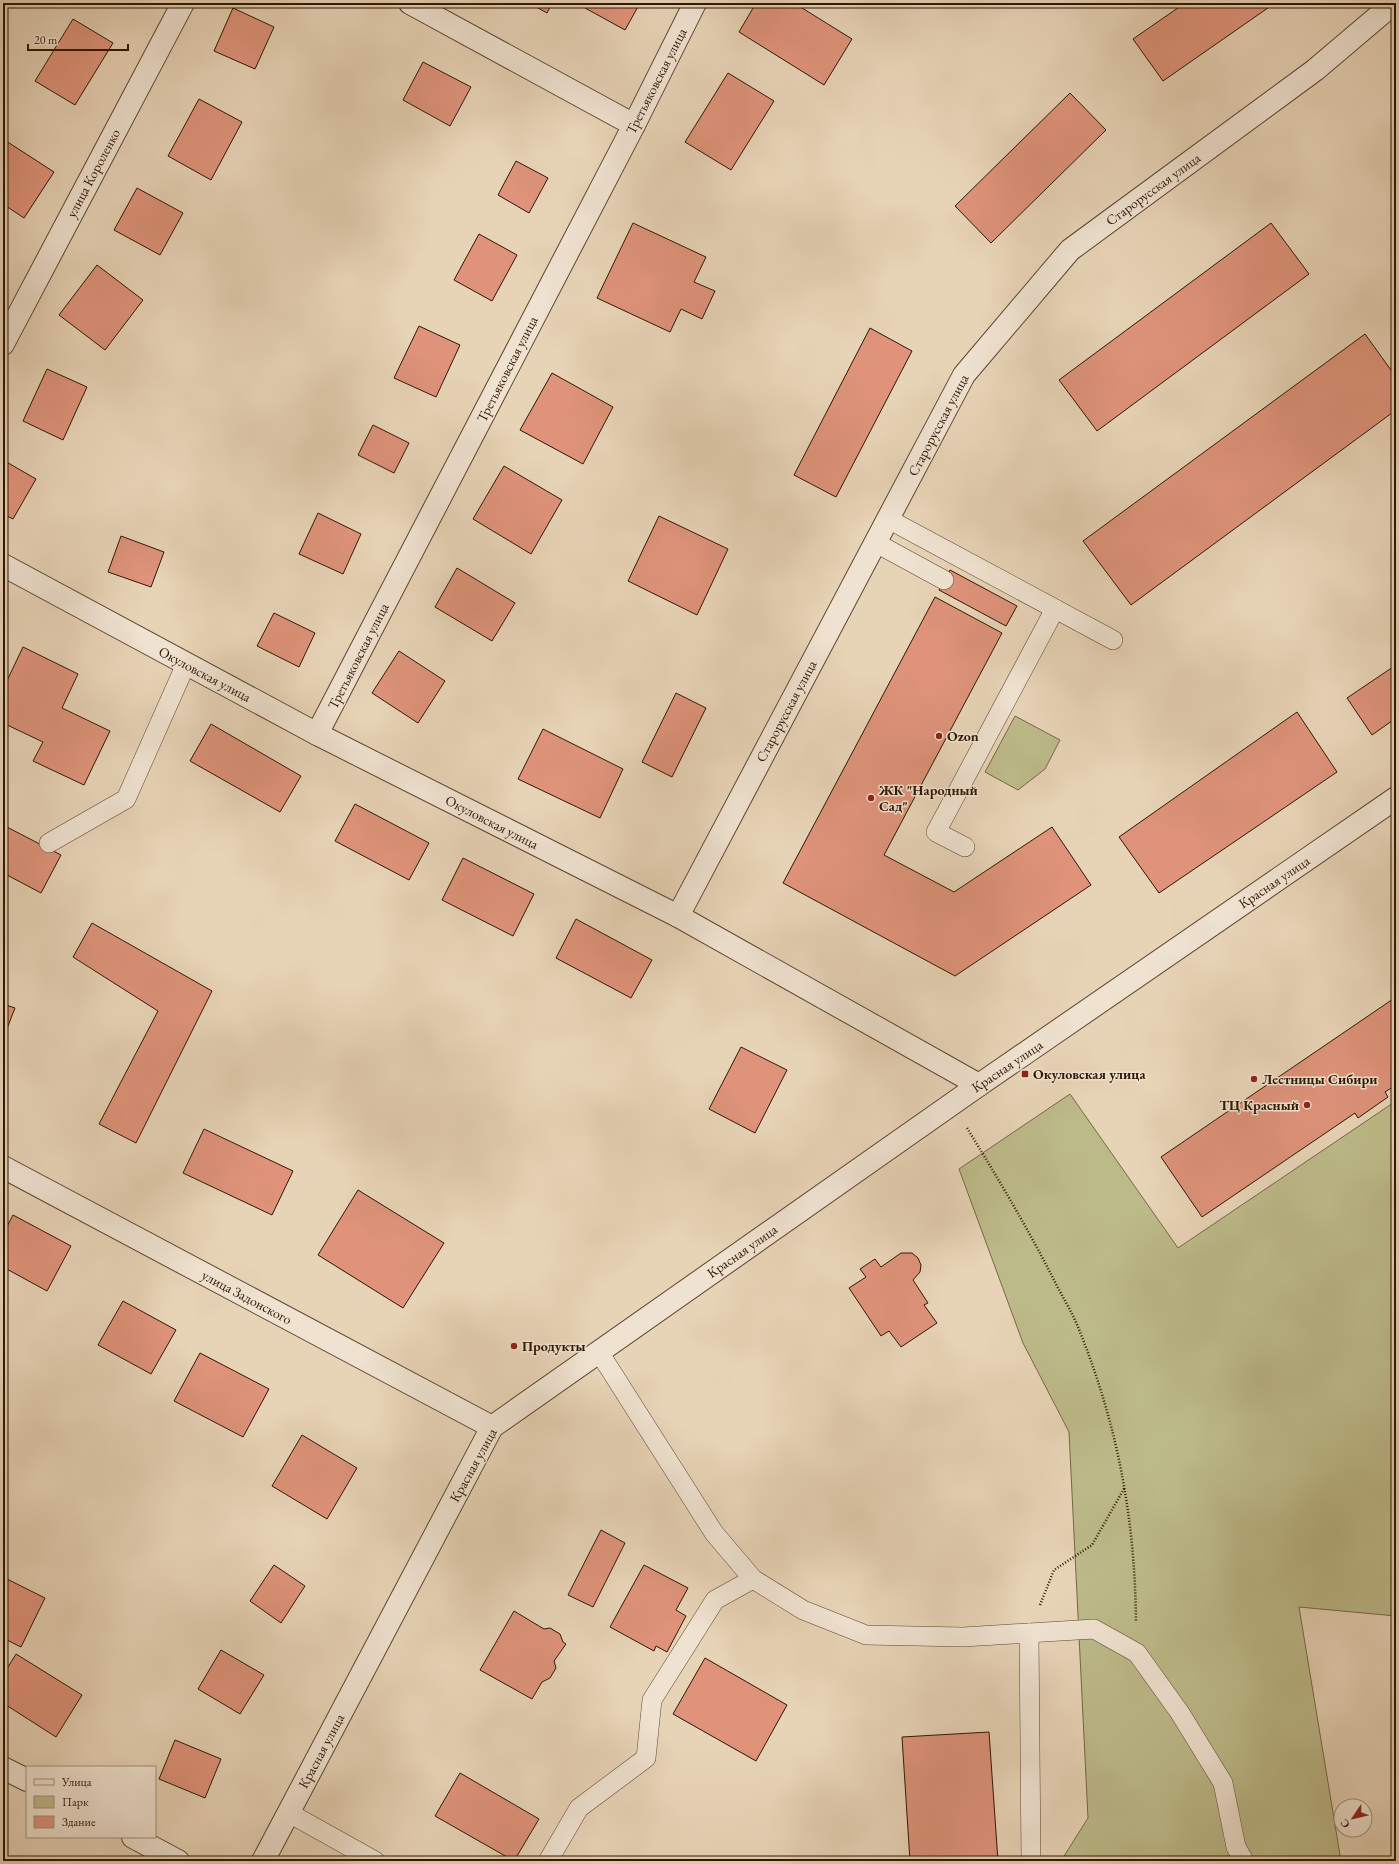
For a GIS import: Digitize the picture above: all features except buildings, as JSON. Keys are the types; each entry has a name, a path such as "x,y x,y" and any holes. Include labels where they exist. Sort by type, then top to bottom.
{"street":[{"name":"улица Короленко","path":"3,344 183,3"},
{"path":"410,3 634,125"},
{"name":"Третьяковская улица","path":"317,734 634,125 695,3"},
{"name":"Старорусская улица","path":"678,916 964,375 1070,250 1315,70 1394,3"},
{"name":"Окуловская улица","path":"3,565 317,734 678,916 979,1085"},
{"name":"Красная улица","path":"263,1861 492,1427 952,1103 1396,798"},
{"name":"улица Задонского","path":"3,1167 492,1427"},
{"path":"3,1768 26,1780"},
{"path":"135,1838 178,1861"}],"lane":[{"path":"888,519 1113,640"},
{"path":"876,543 944,580"},
{"path":"965,847 936,832 1055,609"},
{"path":"49,843 126,799 186,664"},
{"path":"599,1352 714,1533 753,1579 803,1610 866,1635 963,1637 1094,1629 1137,1653 1180,1713 1223,1783 1236,1847 1244,1861"},
{"path":"548,1861 579,1808 646,1758 652,1700 715,1600 753,1579"},
{"path":"1029,1633 1031,1861"},
{"path":"289,1813 375,1861"}],"path":[{"path":"952,1103 1032,1236 1080,1331 1108,1410 1126,1486 1136,1584 1137,1653"},
{"path":"1029,1633 1054,1570 1092,1545 1126,1486"}],"green space":[{"path":"1015,716 1060,740 1045,769 1018,790 985,772"},
{"path":"1070,1094 1178,1248 1396,1101 1396,1616 1299,1607 1333,1813 1333,1838 1337,1838 1341,1861 1061,1861 1088,1818 1069,1432 1023,1343 959,1169"}],"place":[{"name":"Ozon","path":"939,736"},
{"name":"ЖК \"Народный Сад\"","path":"871,798"},
{"name":"Окуловская улица","path":"1025,1074"},
{"name":"Лестницы Сибири","path":"1254,1079"},
{"name":"ТЦ Красный","path":"1307,1105"},
{"name":"Продукты","path":"514,1346"}]}
